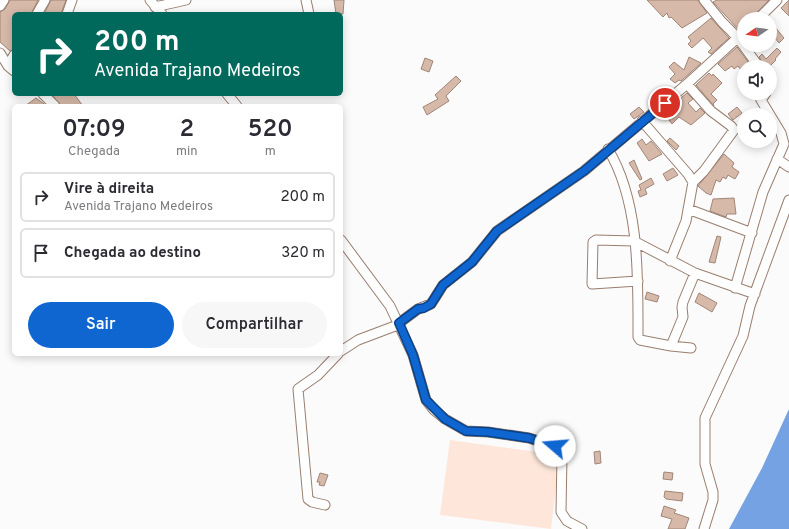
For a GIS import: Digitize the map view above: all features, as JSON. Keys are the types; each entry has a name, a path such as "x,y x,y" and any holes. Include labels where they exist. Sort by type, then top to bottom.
{"street":[{"path":"0,6 4,0"},
{"path":"38,12 45,0"},
{"path":"68,12 72,0"},
{"path":"152,3 186,0"},
{"path":"306,0 309,12"},
{"path":"765,12 777,0"},
{"path":"706,1 722,22 737,32"},
{"path":"152,3 160,12"},
{"path":"343,350 358,340 399,323 418,309 424,308 431,304 443,285 472,262 497,231 584,171 608,149 688,84 737,39"},
{"path":"0,53 11,69"},
{"path":"670,261 686,221 693,182 704,171 734,130 731,126 711,112 688,84"},
{"path":"45,96 54,104"},
{"path":"735,288 738,272 752,233 763,192 782,150 786,136 762,100"},
{"path":"642,122 688,174 693,182"},
{"path":"608,149 622,176 628,200 638,281 638,337 640,340 691,348"},
{"path":"777,159 789,167"},
{"path":"704,529 713,500 713,492 705,464 705,418 743,336 755,294 789,200"},
{"path":"688,209 752,233"},
{"path":"638,281 594,285 591,282 591,261 594,240 634,241 695,273 755,294"},
{"path":"343,243 363,272 387,301 399,323 413,355 426,400 445,419 466,431 488,432 529,438 559,448 562,456 561,512 567,521 582,529"},
{"path":"671,346 683,317 683,302 695,273"},
{"path":"325,505 312,502 308,498 298,389 318,375 336,356"}],"shaded area":[{"path":"450,440 560,455 551,529 440,515"}],"water":[{"path":"789,409 789,529 729,529 762,468"}],"building":[{"path":"10,0 38,0 32,12 12,12 12,50 10,51 0,42 0,12 5,9"},
{"path":"51,0 66,0 62,12 45,12"},
{"path":"334,0 344,0 343,14 343,12 336,12"},
{"path":"647,0 698,0 707,13 682,28 671,17 669,18 667,13 663,17"},
{"path":"717,0 769,0 758,12 737,12 737,28 713,2"},
{"path":"789,0 789,16 781,8"},
{"path":"711,18 729,38 711,54 708,52 712,48 703,38 692,48 688,44 691,41 688,37"},
{"path":"777,30 784,38 779,43 777,41"},
{"path":"737,47 737,52 741,52 747,60 737,60 737,67 734,69 732,66 725,71 718,64"},
{"path":"777,48 781,52 775,59 776,60 761,60 759,57 762,54 766,59 773,52 777,52"},
{"path":"689,57 701,63 681,81 679,80 675,83 670,79 675,74 669,67 674,62 684,70"},
{"path":"425,58 433,61 429,72 421,69"},
{"path":"709,73 712,76 713,74 722,83 711,94 717,100 713,104 714,106 696,85"},
{"path":"456,76 461,81 446,96 449,101 427,115 423,107 438,99 435,95"},
{"path":"687,93 693,99 688,103 696,112 700,108 705,113 691,125 679,117 672,124 666,116 674,109 672,105"},
{"path":"53,96 76,96 82,104 59,104"},
{"path":"36,98 44,104 28,104"},
{"path":"639,107 644,112 634,119 630,114"},
{"path":"737,107 738,108 737,117 733,120 728,114"},
{"path":"670,138 679,146 676,150 667,141"},
{"path":"642,139 646,145 651,141 662,154 649,161 637,143"},
{"path":"724,154 734,163 732,167 739,172 735,179 728,175 726,179 723,177 720,182 716,180 711,195 706,193 698,186"},
{"path":"634,160 642,179 640,180 629,163"},
{"path":"673,168 678,175 667,181 663,174"},
{"path":"651,178 654,184 645,189 647,194 640,197 638,191 641,190 639,185"},
{"path":"734,198 736,214 727,214 726,217 710,211 713,199"},
{"path":"717,236 721,237 715,263 709,262"},
{"path":"647,292 659,296 657,302 645,299"},
{"path":"699,293 717,303 712,312 695,302"},
{"path":"600,451 601,463 595,464 594,452"},
{"path":"664,472 673,473 672,480 663,479"},
{"path":"320,473 328,475 324,486 319,485 320,482 317,482"},
{"path":"665,491 683,493 682,501 666,499 664,497"},
{"path":"664,506 676,510 674,513 689,518 685,529 668,529 672,519 661,516"}],"route":[{"path":"555,446 529,438 488,432 466,431 445,419 434,410 426,400 417,366 399,323 418,309 428,307 443,285 450,278 470,264 481,252 490,237 497,231 584,171 608,149 665,103"}]}
